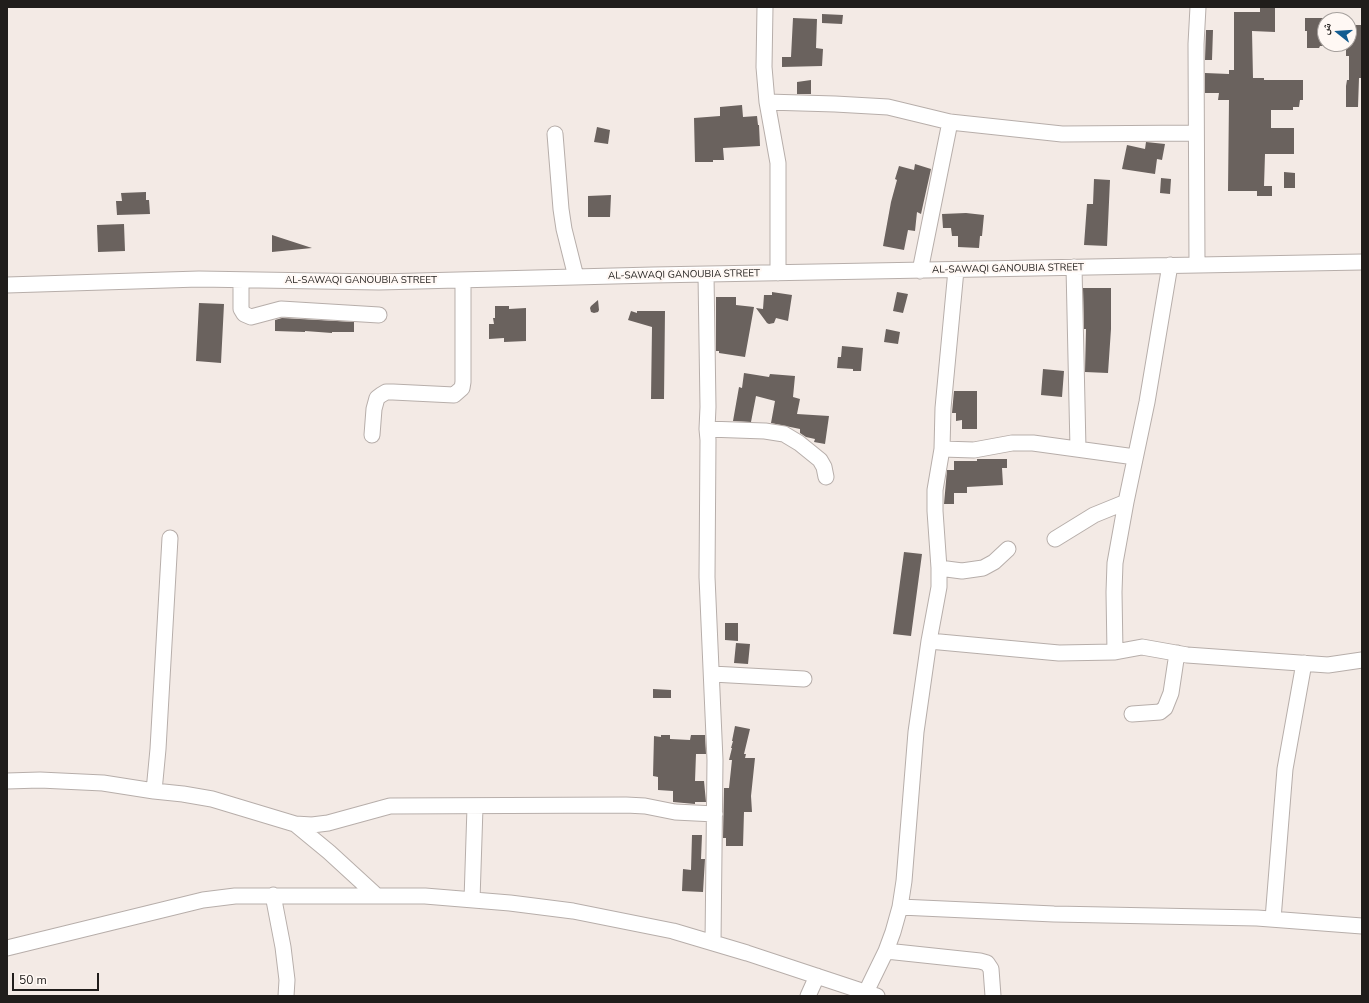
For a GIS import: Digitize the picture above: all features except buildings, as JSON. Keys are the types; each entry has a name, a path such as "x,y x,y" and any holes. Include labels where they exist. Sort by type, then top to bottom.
{"street":[{"path":"765,7 764,67 767,102 778,163 778,273"},
{"path":"1197,265 1196,44 1198,7"},
{"path":"767,102 888,107 950,122 1062,134 1196,133"},
{"path":"920,271 950,122"},
{"path":"556,134 561,210 564,229 576,277"},
{"name":"AL-SAWAQI GANOUBIA STREET","path":"7,285 198,279 379,282 1362,262"},
{"path":"1115,652 1114,592 1116,562 1126,502 1147,402 1170,265"},
{"path":"1074,267 1078,449"},
{"path":"7,948 203,900 235,896 425,896 573,911 673,931 872,994 900,908 904,881 916,732 929,641 939,587 935,490 942,449 943,408 956,270"},
{"path":"706,275 708,407 706,429 708,440 707,577 715,760 713,943"},
{"path":"241,280 242,309 244,314 251,317 281,309 379,315"},
{"path":"372,435 374,409 377,398 381,394 392,392 454,395 462,388 463,280"},
{"path":"706,429 765,431 784,434 799,443 820,460 824,467 826,477"},
{"path":"942,449 974,450 1021,442 1135,457"},
{"path":"1055,539 1094,516 1126,502"},
{"path":"154,791 158,749 170,538"},
{"path":"939,568 962,571 983,568 994,562 1008,549"},
{"path":"929,641 1059,653 1115,652 1142,647 1204,657 1328,665 1362,660"},
{"path":"1132,714 1160,712 1165,708 1171,693 1177,653"},
{"path":"1273,919 1285,769 1304,663"},
{"path":"712,674 804,679"},
{"path":"7,782 40,780 103,783 183,794 212,799 295,824 312,825 328,823 390,806 626,805 645,806 675,812 715,814"},
{"path":"472,900 475,806"},
{"path":"295,824 329,852 377,896"},
{"path":"273,895 283,947 286,996"},
{"path":"900,908 1054,914 1160,915 1273,919 1362,926"},
{"path":"886,951 987,963 991,969 993,996"},
{"path":"808,996 817,976"}]}
